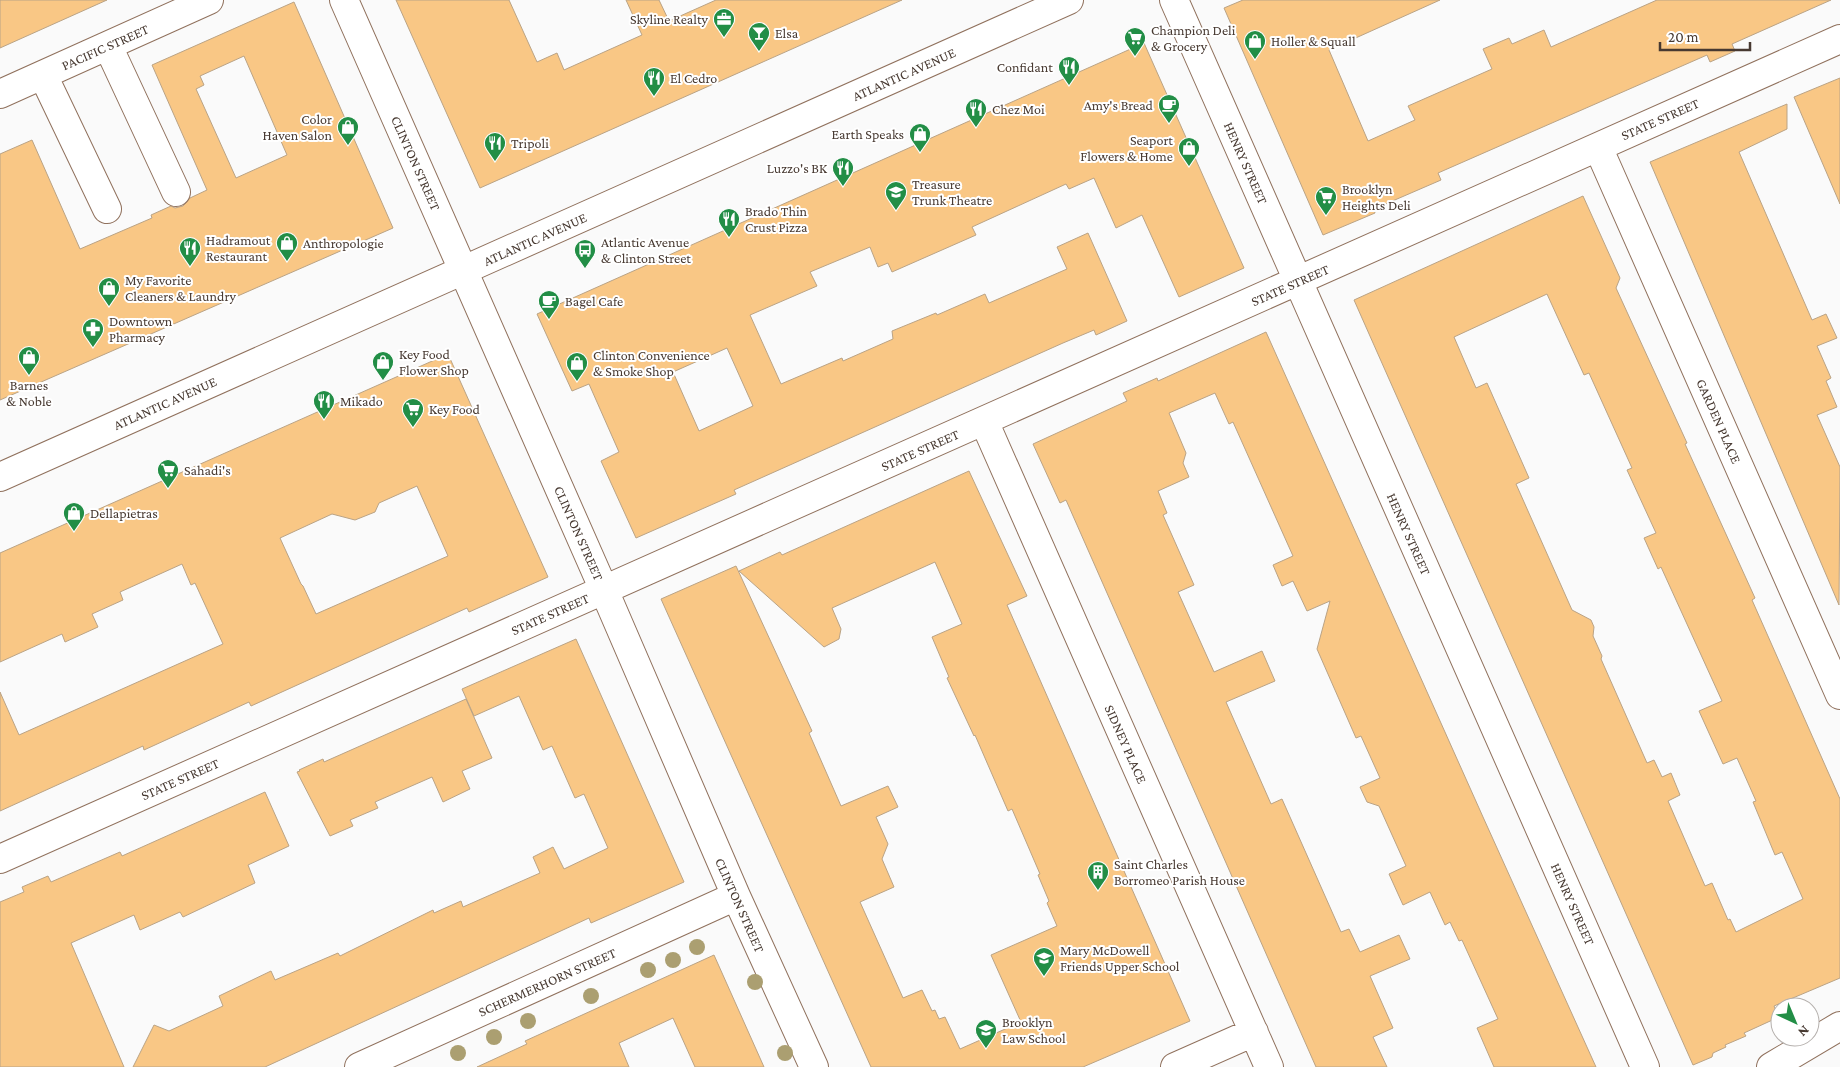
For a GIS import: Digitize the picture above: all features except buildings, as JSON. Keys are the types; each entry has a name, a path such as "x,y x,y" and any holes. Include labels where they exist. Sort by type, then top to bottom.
{"street":[{"name":"PACIFIC STREET","path":"0,94 210,0"},
{"name":"CLINTON STREET","path":"344,0 464,270 736,896 814,1067"},
{"name":"ATLANTIC AVENUE","path":"0,477 1069,0"},
{"name":"HENRY STREET","path":"1174,0 1645,1067"},
{"name":"STATE STREET","path":"0,859 1840,39"},
{"path":"108,46 176,192"},
{"path":"43,75 107,209"},
{"name":"GARDEN PLACE","path":"1598,147 1840,695"},
{"name":"SIDNEY PLACE","path":"984,421 1269,1067"},
{"name":"SCHERMERHORN STREET","path":"358,1067 736,896"},
{"path":"1771,1067 1840,1026"},
{"path":"1175,1067 1254,1032"}],"place":[{"name":"Skyline Realty","path":"724,38"},
{"name":"Elsa","path":"759,52"},
{"name":"Champion Deli & Grocery","path":"1135,57"},
{"name":"Holler & Squall","path":"1255,60"},
{"name":"Confidant","path":"1069,86"},
{"name":"El Cedro","path":"654,97"},
{"name":"Amy's Bread","path":"1169,124"},
{"name":"Chez Moi","path":"976,128"},
{"name":"Color Haven Salon","path":"348,146"},
{"name":"Earth Speaks","path":"920,153"},
{"name":"Tripoli","path":"495,162"},
{"name":"Seaport Flowers & Home","path":"1189,167"},
{"name":"Luzzo's BK","path":"843,187"},
{"name":"Treasure Trunk Theatre","path":"896,211"},
{"name":"Brooklyn Heights Deli","path":"1326,216"},
{"name":"Brado Thin Crust Pizza","path":"729,238"},
{"name":"Anthropologie","path":"287,262"},
{"name":"Hadramout Restaurant","path":"190,267"},
{"name":"Atlantic Avenue & Clinton Street","path":"585,269"},
{"name":"My Favorite Cleaners & Laundry","path":"109,307"},
{"name":"Bagel Cafe","path":"549,320"},
{"name":"Downtown Pharmacy","path":"93,348"},
{"name":"Barnes & Noble","path":"29,376"},
{"name":"Key Food Flower Shop","path":"383,381"},
{"name":"Clinton Convenience & Smoke Shop","path":"577,382"},
{"name":"Mikado","path":"324,420"},
{"name":"Key Food","path":"413,428"},
{"name":"Sahadi's","path":"168,489"},
{"name":"Dellapietras","path":"74,532"},
{"name":"Saint Charles Borromeo Parish House","path":"1098,891"},
{"name":"Mary McDowell Friends Upper School","path":"1044,977"},
{"name":"Brooklyn Law School","path":"986,1049"}]}
